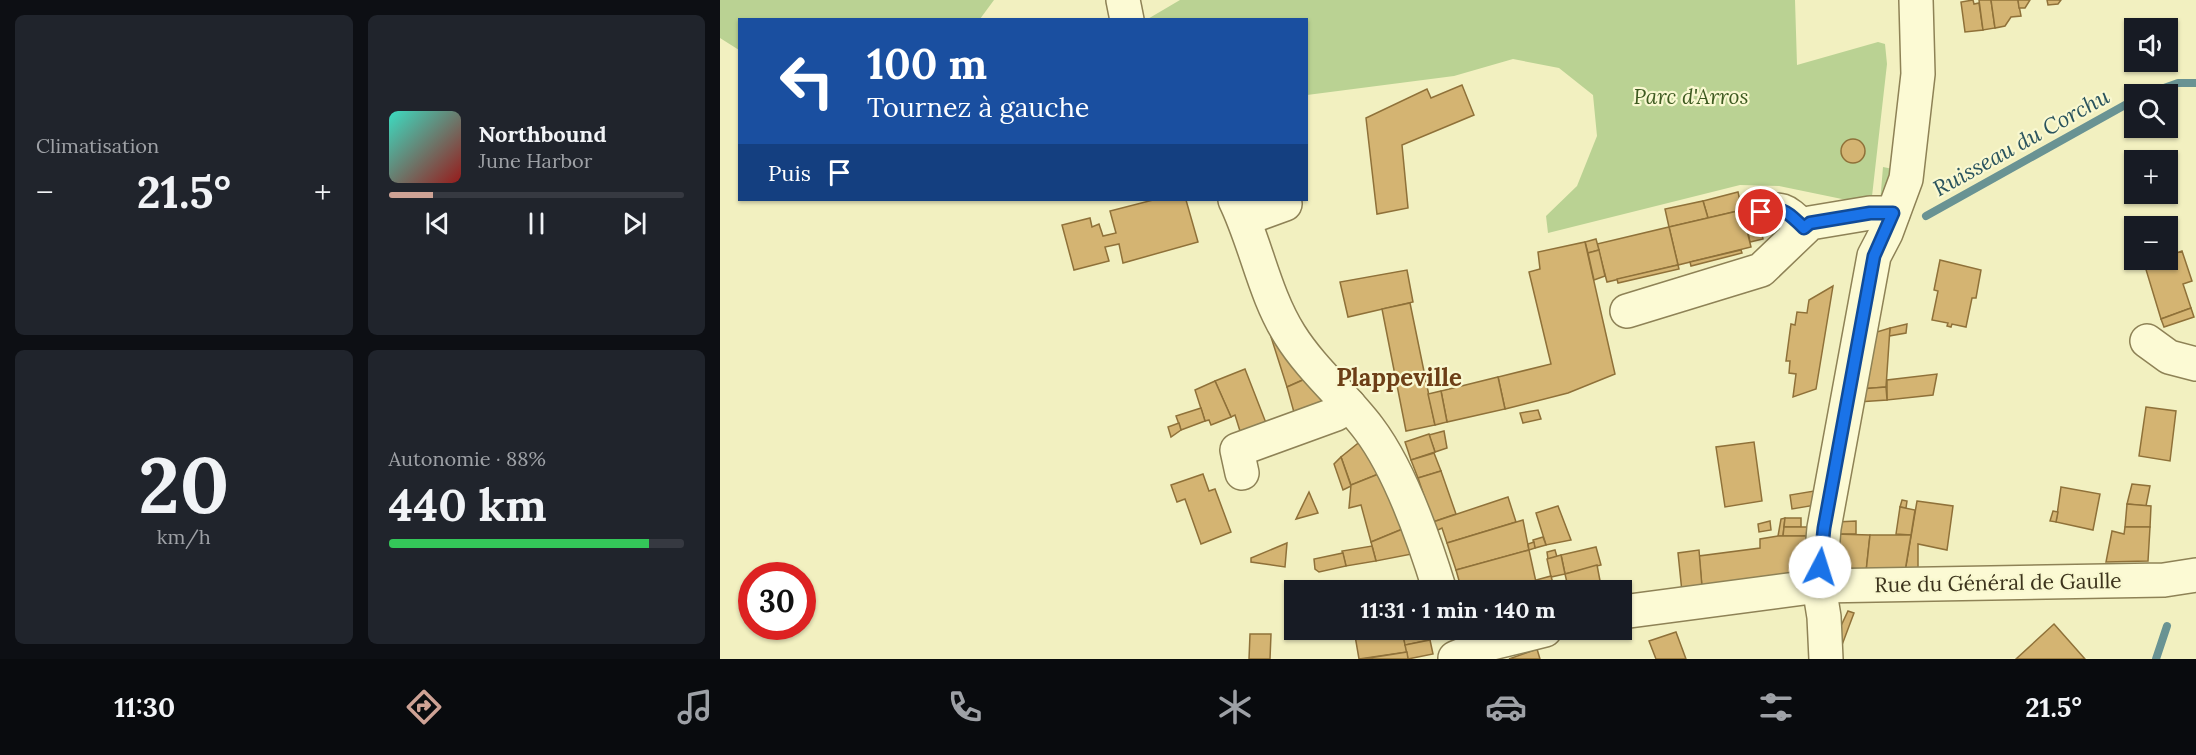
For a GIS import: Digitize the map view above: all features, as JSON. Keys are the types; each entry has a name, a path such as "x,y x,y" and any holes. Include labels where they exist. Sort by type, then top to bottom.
{"street":[{"path":"1123,0 1127,18"},
{"path":"1826,659 1824,617 1819,586 1824,528 1874,256 1906,179 1918,74 1916,0"},
{"path":"1284,201 1285,204 1240,209 1277,310 1289,333 1310,363 1349,405 1379,443 1416,523 1436,580"},
{"path":"1757,212 1779,208 1786,211 1804,228"},
{"path":"1627,311 1761,270 1810,223 1860,215 1893,213"},
{"path":"2147,341 2169,357 2196,364"},
{"path":"1242,473 1238,450 1336,414 1349,405"},
{"name":"Rue du Général de Gaulle","path":"1632,611 1819,586 2164,580 2196,575"},
{"path":"1454,649 1504,640"}],"green space":[{"path":"720,0 994,0 981,18 738,18 738,49 720,38"},
{"name":"Parc d'Arros","path":"1180,0 1795,0 1797,65 1878,42 1885,44 1887,64 1871,205 1779,186 1740,185 1548,233 1546,216 1577,186 1597,136 1593,95 1559,68 1513,59 1454,76 1308,95 1308,18 1149,18"},
{"path":"1883,167 1898,170 1880,203"}],"building":[{"path":"1973,0 1974,4 1979,3 1983,30 1965,32 1961,2"},
{"path":"1979,0 1991,0 1995,28 1983,30"},
{"path":"1991,0 2018,0 2021,16 2011,17 2005,26 1995,28"},
{"path":"2018,0 2030,0 2025,8 2019,8"},
{"path":"2047,0 2061,0 2058,4 2048,5"},
{"path":"1462,85 1474,115 1402,145 1408,208 1377,214 1366,118 1427,89 1431,98"},
{"path":"1853,139 1861,143 1865,151 1861,159 1853,163 1845,159 1841,151 1845,143"},
{"path":"1738,192 1742,210 1708,218 1703,201"},
{"path":"1149,201 1186,201 1198,242 1123,263 1119,244 1105,247 1109,261 1074,270 1062,225 1090,218 1092,227 1099,224 1103,236 1116,233 1110,211"},
{"path":"1703,201 1708,218 1669,227 1665,209"},
{"path":"1756,208 1763,239 1750,242 1743,211"},
{"path":"1742,210 1751,247 1678,265 1669,227"},
{"path":"1669,227 1678,265 1607,282 1597,244"},
{"path":"1596,239 1599,250 1588,253 1585,242"},
{"path":"1585,242 1615,374 1568,393 1505,409 1498,377 1551,364 1529,272 1540,269 1538,252"},
{"path":"1599,250 1605,276 1594,280 1588,253"},
{"path":"1741,250 1742,253 1691,266 1690,262"},
{"path":"2182,251 2192,281 2183,284 2191,308 2161,319 2146,270 2178,270 2178,252"},
{"path":"1940,260 1981,270 1976,298 1972,298 1966,327 1952,324 1951,327 1947,326 1948,323 1932,320 1938,291 1934,290"},
{"path":"1678,265 1679,269 1618,283 1617,279"},
{"path":"1407,270 1413,302 1348,317 1340,282"},
{"path":"1833,286 1816,389 1793,397 1796,374 1789,373 1790,361 1786,361 1791,324 1795,325 1797,312 1807,313 1809,300"},
{"path":"1410,303 1435,425 1406,431 1382,309"},
{"path":"2191,308 2194,317 2164,327 2161,319"},
{"path":"1907,324 1906,333 1889,336 1890,328"},
{"path":"1890,328 1886,387 1860,389 1870,334"},
{"path":"1281,332 1307,378 1287,387 1271,337"},
{"path":"1245,369 1266,423 1240,431 1235,415 1231,417 1215,381"},
{"path":"1937,374 1933,395 1887,400 1887,380"},
{"path":"1312,376 1330,398 1295,416 1287,387"},
{"path":"1498,377 1505,409 1447,422 1441,391"},
{"path":"1215,381 1231,417 1211,425 1209,420 1205,421 1195,390"},
{"path":"1886,387 1887,400 1858,402 1860,389"},
{"path":"1441,391 1447,422 1435,425 1428,394"},
{"path":"2146,407 2176,411 2170,461 2139,456"},
{"path":"1201,408 1205,421 1181,430 1176,416"},
{"path":"1538,410 1541,419 1523,423 1520,413"},
{"path":"1179,423 1181,430 1171,437 1168,427"},
{"path":"1444,431 1447,448 1435,452 1429,435"},
{"path":"1429,434 1435,452 1411,460 1405,442"},
{"path":"1367,436 1381,473 1351,485 1341,457"},
{"path":"1754,442 1762,501 1725,507 1716,447"},
{"path":"1434,453 1441,471 1418,478 1411,460"},
{"path":"1341,457 1351,486 1343,490 1334,464"},
{"path":"1441,471 1456,514 1433,522 1418,478"},
{"path":"1381,473 1405,528 1371,542 1361,505 1349,508 1351,485"},
{"path":"1203,474 1209,491 1215,489 1231,532 1201,544 1185,499 1177,502 1171,485"},
{"path":"2132,484 2150,486 2146,506 2127,504"},
{"path":"2061,487 2100,494 2093,530 2056,522"},
{"path":"1814,491 1816,505 1792,509 1790,495"},
{"path":"1309,492 1318,513 1296,519"},
{"path":"1508,497 1516,522 1447,543 1442,528 1436,531 1433,522"},
{"path":"1902,500 1907,501 1906,508 1900,507"},
{"path":"1917,501 1953,506 1947,550 1918,544 1918,571 1905,572"},
{"path":"2127,504 2151,506 2150,527 2125,527"},
{"path":"1558,506 1571,540 1546,545 1536,513"},
{"path":"1900,507 1915,510 1911,535 1896,534"},
{"path":"2053,511 2058,512 2056,522 2050,521"},
{"path":"1785,518 1783,536 1778,536 1781,519"},
{"path":"1785,518 1801,518 1801,527 1784,527"},
{"path":"1523,520 1529,550 1456,570 1447,543"},
{"path":"1770,521 1771,530 1759,532 1758,524"},
{"path":"1856,521 1856,534 1834,534 1836,522"},
{"path":"1784,527 1817,527 1815,536 1783,536"},
{"path":"2125,527 2150,527 2148,561 2106,562 2112,531 2124,534"},
{"path":"1405,528 1417,553 1376,561 1371,542"},
{"path":"1834,534 1870,535 1866,572 1828,573"},
{"path":"1870,535 1911,535 1905,571 1866,572"},
{"path":"1778,536 1814,536 1809,576 1702,587 1699,556 1760,548 1760,539"},
{"path":"1543,537 1546,545 1535,548 1533,540"},
{"path":"1534,542 1535,548 1529,550 1528,544"},
{"path":"1287,543 1285,567 1251,562 1251,558"},
{"path":"1372,546 1376,561 1346,566 1342,551"},
{"path":"1596,547 1601,565 1565,574 1561,555"},
{"path":"1529,550 1536,580 1459,580 1456,570"},
{"path":"1555,550 1557,557 1548,559 1547,552"},
{"path":"1699,550 1702,587 1682,592 1678,553"},
{"path":"1343,553 1346,566 1319,572 1315,569 1314,559"},
{"path":"1561,555 1565,574 1551,577 1547,559"},
{"path":"1597,565 1600,580 1566,580 1565,574"},
{"path":"1551,576 1552,580 1536,580"},
{"path":"1848,611 1854,613 1842,645 1837,644 1840,628"},
{"path":"2054,624 2085,659 2016,659"},
{"path":"1676,632 1686,659 1656,659 1649,641"},
{"path":"1250,634 1271,634 1270,659 1249,659"},
{"path":"1356,640 1404,640 1407,652 1359,659"},
{"path":"1404,640 1430,640 1405,645"},
{"path":"1430,640 1433,654 1408,659 1405,645"},
{"path":"1537,649 1540,659 1509,659"},
{"path":"1407,652 1408,659 1363,659"}],"waterway":[{"name":"Ruisseau du Corchu","path":"2175,84 2196,83"},
{"name":"Ruisseau du Corchu","path":"1926,216 2124,106"},
{"path":"2156,659 2167,626"}],"district":[{"name":"Plappeville","path":"1399,378"}],"route":[{"path":"1761,212 1779,208 1786,211 1804,228 1810,223 1870,213 1893,213 1874,256 1824,528 1820,567"}]}
